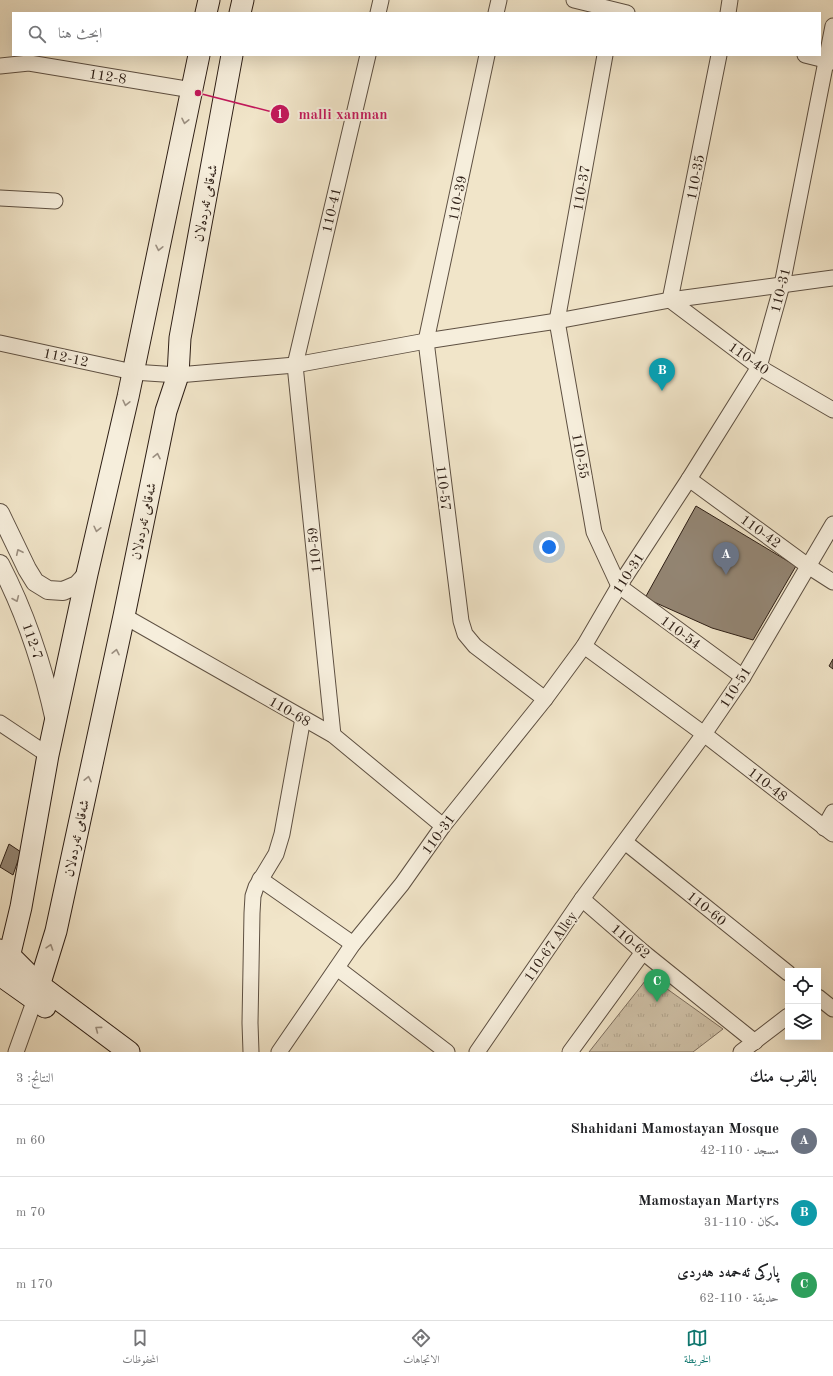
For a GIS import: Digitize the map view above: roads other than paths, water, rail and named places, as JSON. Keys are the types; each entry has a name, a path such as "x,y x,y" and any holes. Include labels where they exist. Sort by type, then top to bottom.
{"main road":[{"path":"206,12 209,0"},
{"path":"240,12 243,0"},
{"path":"129,1052 37,991 2,977 5,953 21,907 48,755 133,372 198,56"},
{"name":"شەقامی ئەردەلان","path":"37,991 56,930 124,616 166,411 178,375 180,338 232,56"},
{"path":"5,953 37,991 105,1052"}],"street":[{"path":"378,12 381,0"},
{"path":"496,12 499,0"},
{"path":"574,0 617,9"},
{"path":"728,12 730,0"},
{"name":"110-31","path":"279,1052 354,944 402,884 443,826 545,699 584,646 619,586 690,479 759,367 782,285 830,61 833,26"},
{"name":"110-41","path":"295,365 368,56"},
{"name":"110-39","path":"426,341 487,56"},
{"name":"110-37","path":"557,321 605,56"},
{"name":"110-35","path":"670,300 719,56"},
{"path":"809,56 830,61"},
{"name":"112-8","path":"0,66 29,63 192,90"},
{"path":"0,198 55,201"},
{"name":"112-12","path":"0,343 133,372 178,375 295,365 426,341 557,321 670,300 833,278"},
{"name":"110-40","path":"670,300 759,367 833,410"},
{"name":"110-55","path":"557,321 594,532 619,586"},
{"name":"110-57","path":"426,341 461,622 465,634 475,646 545,699"},
{"name":"110-59","path":"295,365 333,735"},
{"name":"110-42","path":"690,479 808,566 833,582"},
{"path":"0,513 5,536 34,582 48,590 63,591 77,585 87,574"},
{"name":"110-51","path":"625,842 704,734 743,677 833,524"},
{"name":"112-7","path":"0,564 23,613 36,649 56,722"},
{"name":"110-54","path":"619,586 743,677"},
{"name":"110-68","path":"124,616 333,735 443,826"},
{"name":"110-48","path":"584,646 704,734 828,831"},
{"path":"251,1052 250,1023 253,896 260,879 276,854 282,834 303,718"},
{"path":"0,723 48,755"},
{"path":"828,831 833,812"},
{"name":"110-67 Alley","path":"477,1052 582,899 625,842"},
{"name":"110-60","path":"625,842 785,971"},
{"path":"260,879 354,944"},
{"name":"110-62","path":"582,899 643,952 755,1042"},
{"path":"570,1052 643,952"},
{"path":"336,968 447,1052"},
{"path":"18,1051 37,991"},
{"path":"821,1000 833,1009"},
{"path":"741,1052 785,1018"}],"place":[{"name":"malli xanman","path":"198,93"},
{"name":"Mamostayan Martyrs","path":"662,391"},
{"name":"Shahidani Mamostayan Mosque","path":"726,575"},
{"name":"پارکی ئەحمەد هەردی","path":"657,1002"}]}
